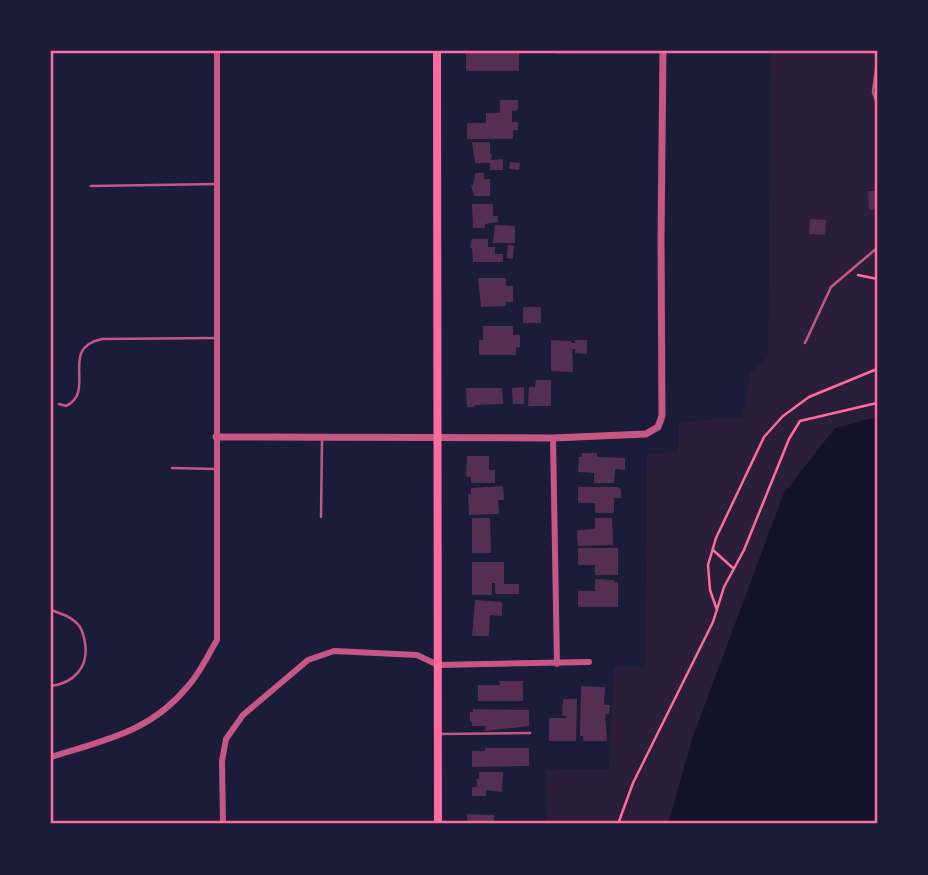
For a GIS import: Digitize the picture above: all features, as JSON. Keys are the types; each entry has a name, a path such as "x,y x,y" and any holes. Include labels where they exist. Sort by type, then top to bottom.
{"main road":[{"path":"438,51 438,824"}],"street":[{"path":"51,757 133,730 159,716 189,685 217,640 217,51"},
{"path":"216,437 553,438 646,434 657,426 662,416 663,51"},
{"path":"553,438 557,664"},
{"path":"223,824 222,761 226,739 243,715 308,660 334,651 417,655 438,666 589,662"}],"lane":[{"path":"558,52 663,51"},
{"path":"877,61 873,92 877,103"},
{"path":"91,186 217,184"},
{"path":"806,343 831,287 877,248"},
{"path":"59,404 66,406 74,402 78,394 80,352 89,342 102,339 216,338"},
{"path":"321,517 322,437"},
{"path":"172,468 216,469"},
{"path":"51,610 65,614 77,624 82,631 87,654 82,669 74,678 51,686"},
{"path":"438,734 530,733"}],"path":[{"path":"852,271 877,279"},
{"path":"717,610 710,590 708,565 764,436 783,416 808,397 877,369"},
{"path":"618,823 633,783 717,610 724,587 744,550 789,439 800,421 877,403"},
{"path":"713,550 734,569"}],"shaded area":[{"path":"771,51 877,51 877,824 532,824 547,821 546,770 609,769 614,667 645,667 647,453 678,452 679,422 742,417 750,374 768,357"},
{"path":"877,417 877,824 668,824 692,739 784,493 835,428"}],"building":[{"path":"466,51 519,51 519,71 466,71"},
{"path":"500,100 518,100 518,110 512,111 512,122 518,122 518,130 513,130 513,139 467,139 467,123 486,123 486,113 500,113"},
{"path":"472,142 490,142 490,160 503,159 503,170 490,170 490,163 475,163"},
{"path":"510,162 520,163 519,170 509,169"},
{"path":"475,173 484,173 484,179 490,179 490,196 474,196 471,185"},
{"path":"868,191 877,191 877,209 869,210"},
{"path":"472,204 493,204 493,216 498,216 498,222 485,224 485,228 473,228"},
{"path":"810,219 826,220 825,235 809,234"},
{"path":"495,225 515,226 515,243 493,243"},
{"path":"472,239 488,239 488,247 495,247 495,254 503,254 503,262 473,262 470,248"},
{"path":"508,245 514,246 513,259 507,258"},
{"path":"478,278 506,278 506,286 513,286 513,302 506,302 506,306 481,307"},
{"path":"523,307 541,307 541,323 523,323"},
{"path":"483,326 513,326 513,335 520,335 520,347 516,347 516,355 479,355"},
{"path":"551,340 575,343 575,340 587,340 587,354 575,353 575,349 572,349 573,372 551,371"},
{"path":"536,380 551,380 551,406 528,406 529,387 535,387"},
{"path":"524,387 524,404 513,404 512,388"},
{"path":"466,388 502,388 503,404 467,407"},
{"path":"582,453 597,453 597,457 625,458 625,470 615,469 614,483 594,483 594,473 578,472 579,457 582,457"},
{"path":"467,456 489,456 489,470 495,470 495,483 471,483 471,477 466,477"},
{"path":"503,486 504,500 498,500 499,514 469,515 468,494 471,494 471,488"},
{"path":"578,487 621,489 621,498 614,498 614,513 595,513 595,503 578,503"},
{"path":"472,518 490,518 491,553 472,553"},
{"path":"595,518 612,518 613,545 578,546 577,530 595,529"},
{"path":"578,548 618,548 618,575 595,575 595,565 578,565"},
{"path":"472,562 504,562 504,584 519,584 519,594 495,594 495,583 492,583 492,595 472,595"},
{"path":"595,579 618,582 618,607 578,607 578,591 595,591"},
{"path":"475,600 502,602 502,616 490,615 489,636 472,636"},
{"path":"499,681 523,681 523,701 478,701 478,685 500,685"},
{"path":"581,686 605,687 604,705 610,705 609,714 605,714 607,741 583,741 583,736 580,736"},
{"path":"563,699 577,699 576,741 549,741 549,718 566,718 562,716"},
{"path":"473,709 529,710 529,726 485,731 486,726 472,726 470,712 473,712"},
{"path":"485,748 529,748 529,766 472,767 472,751 485,751"},
{"path":"479,772 503,772 502,792 486,790 486,796 472,796 472,787 478,787 476,779 479,779"},
{"path":"467,814 494,815 494,824 467,824"}]}
